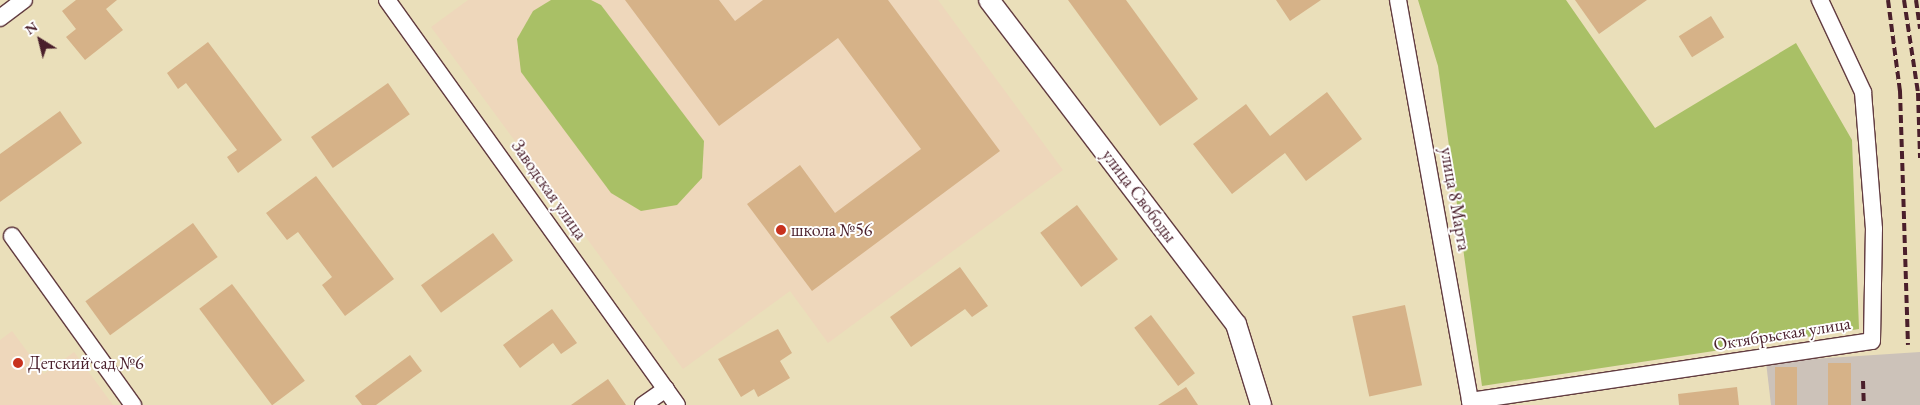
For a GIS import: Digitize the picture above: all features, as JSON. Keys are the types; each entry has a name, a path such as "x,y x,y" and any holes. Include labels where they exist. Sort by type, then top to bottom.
{"street":[{"path":"0,18 24,0"},
{"name":"Заводская улица","path":"387,0 677,405"},
{"name":"улица Свободы","path":"988,0 1236,324 1262,403"},
{"name":"улица 8 Марта","path":"1398,0 1470,403"},
{"name":"Октябрьская улица","path":"1470,403 1872,341 1874,229 1863,92 1820,0"},
{"path":"12,236 133,405"},
{"path":"643,405 666,389"}],"shaded area":[{"name":"школа №56","path":"468,0 938,0 1063,170 828,343 790,291 683,369 431,27"},
{"name":"Детский сад №6","path":"12,331 44,374 74,352 113,405 0,405 0,340"},
{"path":"1920,352 1920,405 1771,405 1766,362"}],"green space":[{"path":"551,0 591,0 601,5 704,141 702,178 677,205 641,211 611,193 521,72 517,39 533,11"},
{"path":"1418,0 1566,0 1655,128 1796,43 1852,140 1859,329 1482,386 1438,66"}],"building":[{"path":"76,0 117,0 106,9 123,30 85,60 66,37 76,29 62,11"},
{"path":"625,0 719,0 735,21 763,0 888,0 1000,151 812,291 747,204 800,165 835,213 921,149 838,38 719,126"},
{"path":"1068,0 1126,0 1198,99 1160,126"},
{"path":"1276,0 1321,0 1290,21"},
{"path":"1575,0 1647,0 1599,34"},
{"path":"1711,16 1724,37 1692,57 1679,36"},
{"path":"208,42 282,140 238,173 227,157 237,150 186,83 178,89 167,73"},
{"path":"388,83 410,114 333,168 311,137"},
{"path":"1327,92 1362,139 1306,181 1285,153 1232,194 1193,144 1246,104 1270,136"},
{"path":"60,111 82,143 0,202 0,154"},
{"path":"316,176 394,279 345,316 322,285 332,277 298,232 287,240 266,213"},
{"path":"1077,205 1118,259 1081,287 1040,233"},
{"path":"193,223 218,257 110,335 85,301"},
{"path":"493,233 513,261 441,313 421,285"},
{"path":"960,267 988,306 972,317 965,309 911,347 890,317"},
{"path":"232,284 305,381 272,405 199,309"},
{"path":"1405,305 1422,385 1369,396 1352,316"},
{"path":"552,309 577,343 561,354 553,343 520,368 503,345"},
{"path":"1151,315 1195,373 1178,386 1134,328"},
{"path":"778,329 792,353 780,361 790,378 758,397 754,389 741,397 718,359"},
{"path":"410,355 422,371 376,405 362,405 355,396"},
{"path":"1828,363 1851,363 1851,405 1828,405"},
{"path":"1775,367 1797,367 1797,405 1775,405"},
{"path":"608,379 626,405 571,405"},
{"path":"1186,387 1198,405 1158,405"},
{"path":"1737,387 1739,405 1679,405 1678,394"}],"railway":[{"path":"1888,0 1900,91 1908,345"},
{"path":"1904,0 1918,93 1920,158"},
{"path":"1916,0 1920,29"},
{"path":"1863,381 1864,405"}],"place":[{"name":"школа №56","path":"781,230"},
{"name":"Детский сад №6","path":"18,363"}]}
